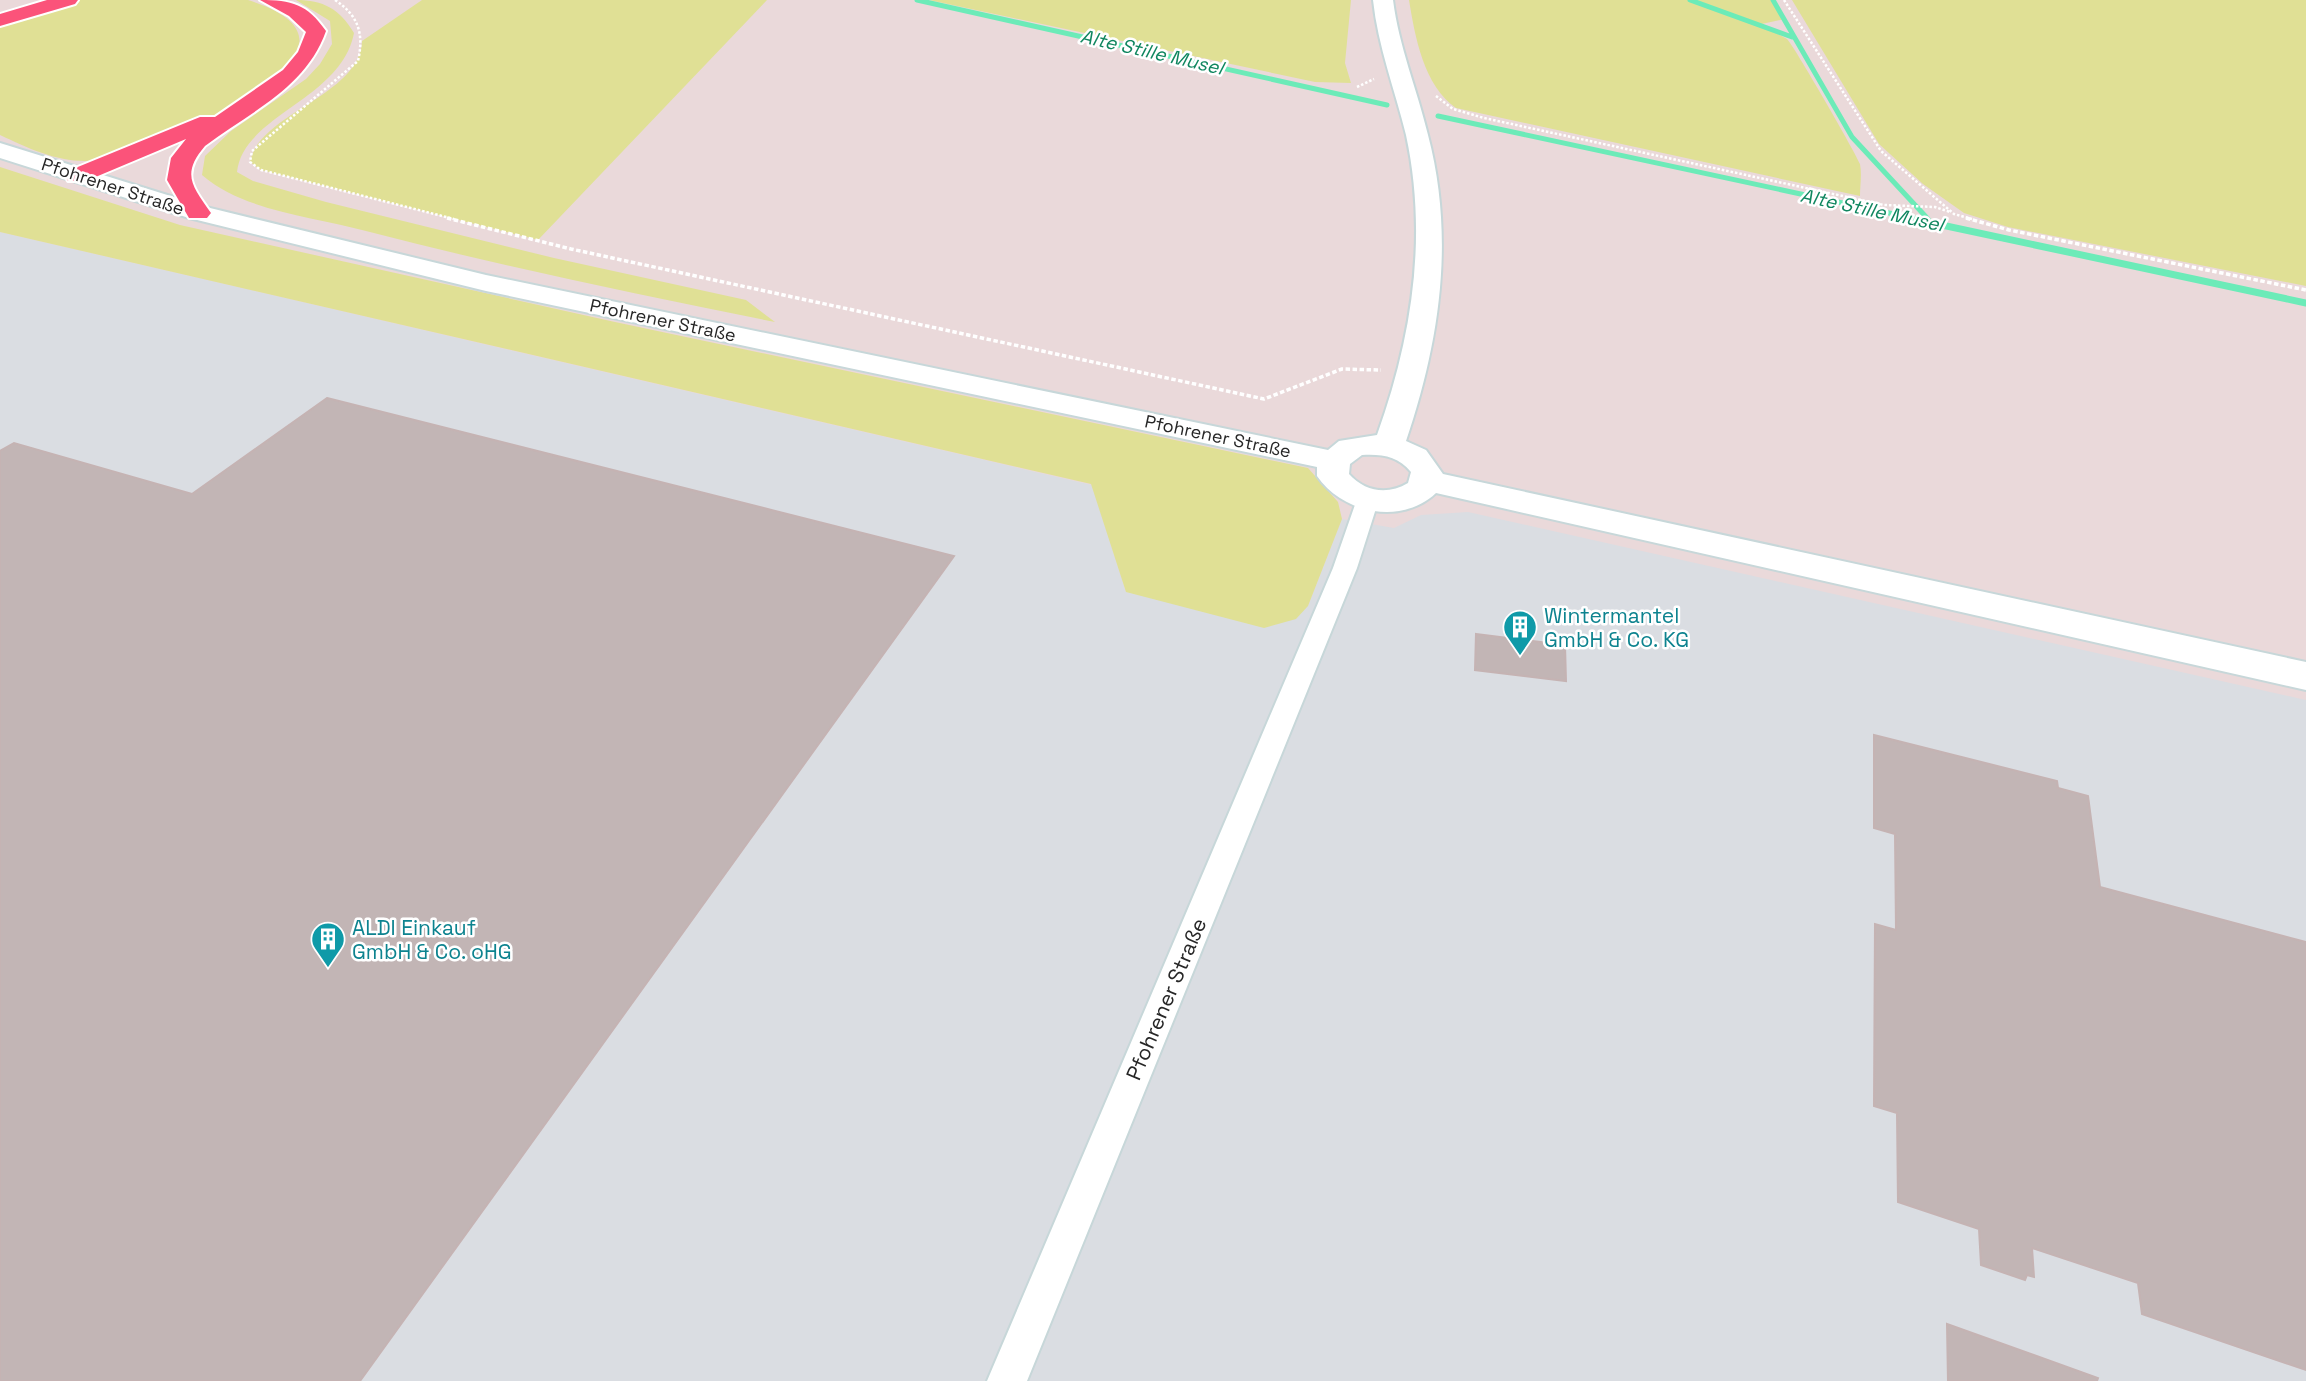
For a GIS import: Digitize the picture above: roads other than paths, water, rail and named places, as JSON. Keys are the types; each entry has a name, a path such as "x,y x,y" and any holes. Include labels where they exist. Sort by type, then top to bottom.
{"highway":[{"path":"0,20 68,0"},
{"path":"198,213 184,192 178,172 180,162 192,146 215,127 261,98 300,66 314,47 316,31 306,19 285,5 270,0"},
{"path":"81,177 261,98"},
{"path":"81,177 120,171 215,127"}],"main road":[{"path":"1382,0 1397,73 1418,136 1432,216 1427,295 1413,376 1389,445"},
{"name":"Pfohrener Straße","path":"0,150 198,213 486,283 1334,461"},
{"path":"1362,444 1389,445 1414,455 1427,471 1427,481 1423,488 1406,498 1367,499 1356,496 1333,476 1334,461 1350,448 1362,444"},
{"path":"1427,481 2306,676"}],"street":[{"name":"Pfohrener Straße","path":"1007,1381 1345,568 1367,499"}],"waterway":[{"name":"Alte Stille Musel","path":"917,0 1387,105"},
{"path":"1690,0 1792,37"},
{"path":"1773,0 1852,137 1928,219"},
{"name":"Alte Stille Musel","path":"1438,116 1917,219"},
{"name":"Alte Stille Musel","path":"1909,218 2306,303"}],"place":[{"name":"Wintermantel GmbH & Co. KG","path":"1520,657"},
{"name":"ALDI Einkauf GmbH & Co. oHG","path":"328,969"}]}
